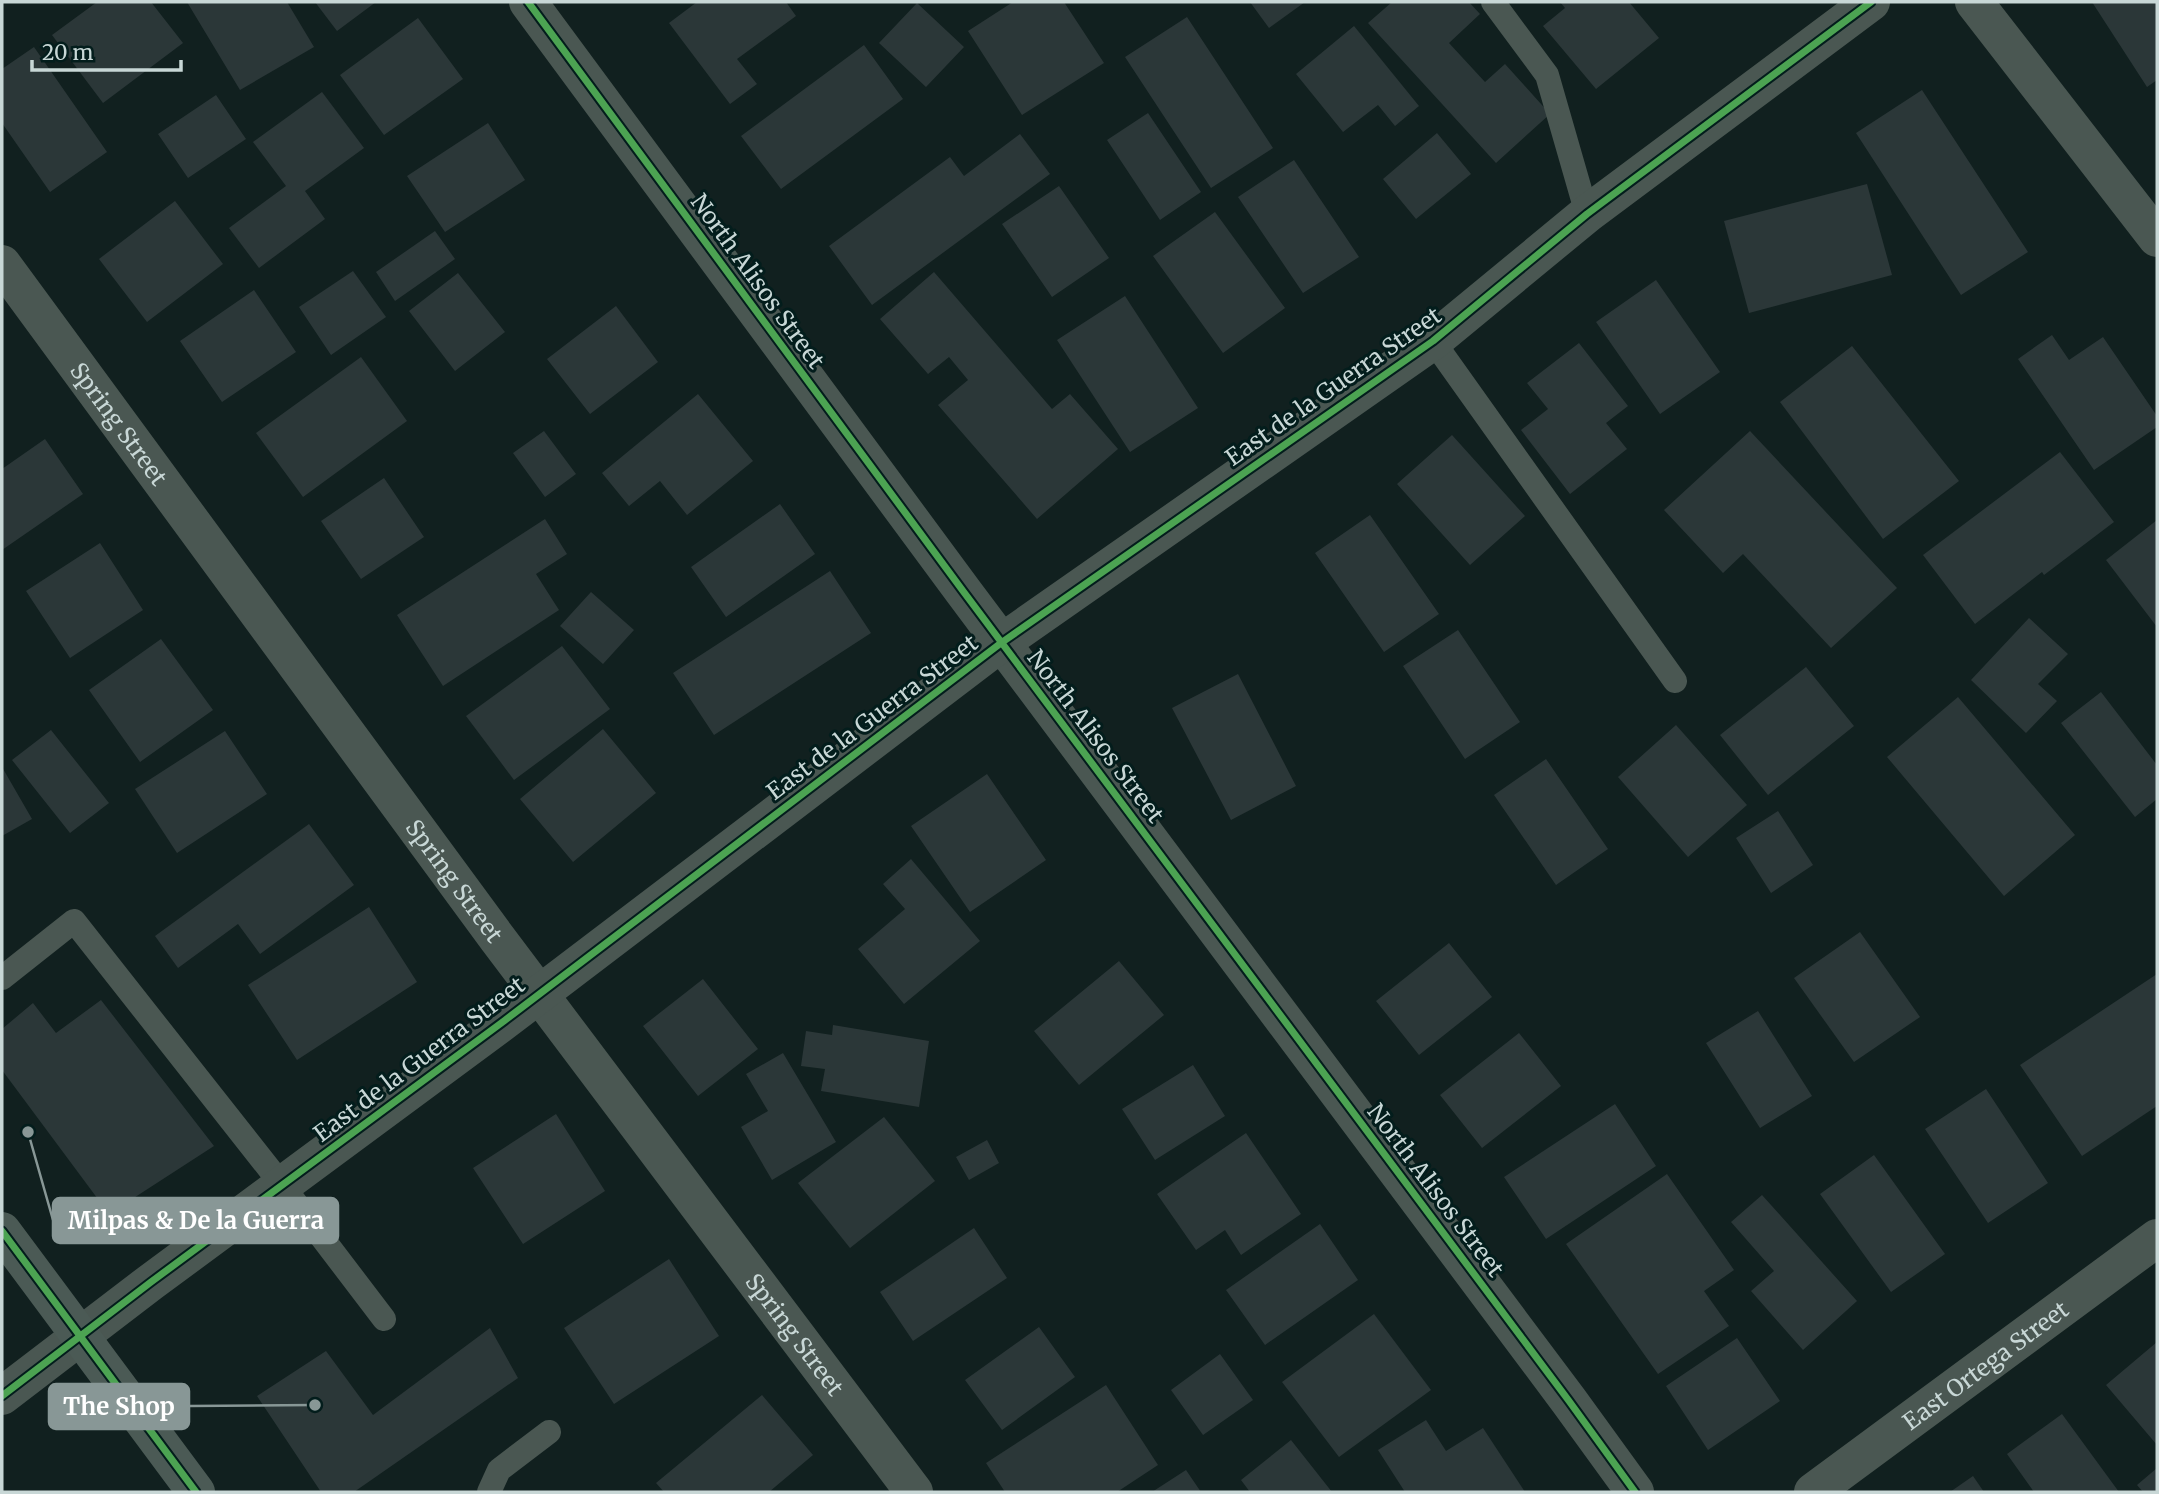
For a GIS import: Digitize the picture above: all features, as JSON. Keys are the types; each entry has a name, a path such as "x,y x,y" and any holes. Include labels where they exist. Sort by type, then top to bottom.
{"main road":[{"path":"2,1231 195,1492"}],"street":[{"name":"North Alisos Street","path":"528,2 1001,643 1635,1492"},
{"name":"East de la Guerra Street","path":"2,1396 150,1282 539,994 1001,643 1433,341 1587,214 1871,2"},
{"path":"1974,2 2157,238"},
{"name":"Spring Street","path":"2,264 539,994 914,1492"},
{"name":"East Ortega Street","path":"1814,1492 2157,1238"}],"lane":[{"path":"1493,2 1547,75 1587,214"},
{"path":"1433,341 1675,681"},
{"path":"2,978 74,921 282,1185 384,1320"},
{"path":"489,1492 499,1470 549,1432"}],"building":[{"path":"97,2 151,2 183,43 103,103 52,35"},
{"path":"187,2 287,2 314,47 240,90"},
{"path":"315,2 376,2 337,31"},
{"path":"697,2 786,2 796,16 737,59 757,84 730,104 669,23"},
{"path":"1013,2 1064,2 1104,63 1022,115 968,31"},
{"path":"1250,2 1305,2 1269,28"},
{"path":"1392,2 1469,2 1480,14 1449,43 1485,82 1505,64 1550,114 1496,163 1368,23"},
{"path":"1560,2 1629,2 1659,38 1596,89 1543,26 1565,8"},
{"path":"2092,2 2157,2 2157,80 2147,87"},
{"path":"917,3 964,47 926,87 879,43"},
{"path":"1187,17 1273,148 1211,188 1125,57"},
{"path":"418,18 463,79 384,135 340,75"},
{"path":"1354,26 1419,106 1395,126 1378,105 1343,132 1296,74"},
{"path":"864,45 903,99 781,189 741,136"},
{"path":"34,47 107,152 50,192 2,123 2,69"},
{"path":"1922,90 2028,252 1961,295 1856,133"},
{"path":"322,92 364,148 305,191 325,219 259,268 229,228 286,186 253,142"},
{"path":"216,95 246,139 188,178 158,134"},
{"path":"1148,113 1201,192 1160,220 1107,140"},
{"path":"488,123 525,180 445,232 407,176"},
{"path":"1437,133 1471,174 1416,219 1383,179"},
{"path":"1020,134 1050,174 872,305 829,246 950,157 964,176"},
{"path":"1294,160 1359,257 1303,293 1238,197"},
{"path":"1867,184 1892,275 1749,313 1724,221"},
{"path":"1059,186 1109,258 1052,297 1002,224"},
{"path":"175,201 223,264 147,322 99,259"},
{"path":"1215,212 1285,308 1223,353 1153,256"},
{"path":"435,231 455,259 395,301 376,272"},
{"path":"353,271 386,317 331,355 299,307"},
{"path":"934,272 1052,409 1070,394 1118,449 1037,519 938,405 968,380 949,357 928,374 880,319"},
{"path":"458,273 505,332 455,371 409,311"},
{"path":"1656,280 1720,372 1660,414 1596,322"},
{"path":"254,290 296,352 222,402 180,341"},
{"path":"1125,296 1198,408 1130,452 1057,340"},
{"path":"616,306 658,362 590,414 547,359"},
{"path":"2052,335 2069,360 2103,337 2157,416 2157,427 2094,470 2018,359"},
{"path":"1579,343 1628,406 1606,423 1627,449 1570,494 1521,430 1548,409 1527,383"},
{"path":"1852,346 1959,481 1883,539 1780,402"},
{"path":"361,357 407,421 303,497 256,433"},
{"path":"698,394 753,461 687,515 660,481 629,506 602,473"},
{"path":"544,431 576,474 545,497 513,453"},
{"path":"1750,431 1897,588 1831,648 1743,554 1723,573 1664,510"},
{"path":"1452,435 1525,516 1470,565 1397,484"},
{"path":"45,439 83,494 2,550 2,469"},
{"path":"2060,452 2114,522 2044,575 2042,572 1975,624 1923,555"},
{"path":"384,478 424,537 361,579 321,521"},
{"path":"780,504 815,554 726,617 691,567"},
{"path":"1370,515 1439,614 1384,652 1315,553"},
{"path":"545,519 567,554 536,574 559,610 443,686 397,615"},
{"path":"2157,520 2157,627 2106,560"},
{"path":"100,543 143,610 70,658 26,591"},
{"path":"830,571 871,633 714,735 673,673"},
{"path":"591,592 634,630 603,664 560,626"},
{"path":"2029,618 2068,654 2038,684 2057,701 2026,733 1971,680"},
{"path":"1458,630 1520,722 1465,759 1403,666"},
{"path":"161,639 213,710 140,762 89,690"},
{"path":"562,646 610,709 514,780 466,716"},
{"path":"1806,667 1854,726 1768,795 1720,735"},
{"path":"1238,674 1296,786 1231,820 1172,708"},
{"path":"2101,692 2157,765 2157,799 2135,817 2061,723"},
{"path":"1958,697 2075,835 2004,896 1887,757"},
{"path":"1676,725 1747,805 1688,857 1618,777"},
{"path":"603,729 656,793 573,862 520,799"},
{"path":"51,730 109,803 70,833 12,760"},
{"path":"225,731 267,794 177,853 135,789"},
{"path":"1546,759 1608,849 1556,885 1494,795"},
{"path":"2,767 32,819 2,836"},
{"path":"987,774 1046,860 970,912 911,826"},
{"path":"1778,811 1813,865 1771,893 1736,838"},
{"path":"309,824 354,885 260,954 238,924 178,968 155,936"},
{"path":"911,859 980,941 904,1004 858,949 905,909 883,884"},
{"path":"369,907 417,982 297,1060 248,985"},
{"path":"1860,932 1920,1017 1854,1062 1794,978"},
{"path":"1449,943 1492,997 1419,1055 1376,1001"},
{"path":"1119,961 1164,1015 1079,1085 1034,1031"},
{"path":"2157,974 2157,1106 2082,1156 2020,1065"},
{"path":"703,979 758,1049 698,1096 643,1026"},
{"path":"101,1000 214,1146 109,1214 2,1070 2,1029 33,1003 56,1033"},
{"path":"1758,1011 1812,1096 1760,1128 1706,1043"},
{"path":"833,1025 929,1041 919,1107 821,1091 825,1069 801,1066 806,1031 832,1035"},
{"path":"1519,1033 1561,1086 1482,1148 1440,1095"},
{"path":"783,1053 836,1142 772,1180 741,1127 768,1111 746,1074"},
{"path":"1193,1065 1225,1116 1155,1160 1122,1109"},
{"path":"1986,1089 2048,1183 1988,1223 1925,1129"},
{"path":"1615,1104 1656,1166 1546,1239 1504,1177"},
{"path":"556,1114 605,1191 523,1244 473,1168"},
{"path":"884,1117 935,1181 850,1248 798,1183"},
{"path":"1246,1133 1301,1214 1241,1255 1225,1230 1196,1250 1157,1194"},
{"path":"987,1140 999,1163 969,1180 956,1157"},
{"path":"1874,1155 1945,1254 1891,1292 1820,1194"},
{"path":"1667,1174 1734,1270 1704,1291 1729,1326 1658,1374 1566,1244"},
{"path":"1762,1195 1857,1301 1803,1350 1751,1291 1774,1271 1731,1222"},
{"path":"1320,1224 1358,1280 1265,1345 1226,1290"},
{"path":"974,1228 1007,1278 913,1341 880,1292"},
{"path":"669,1259 719,1336 614,1404 564,1328"},
{"path":"1374,1314 1431,1390 1339,1457 1282,1382"},
{"path":"1039,1327 1075,1377 1002,1430 965,1380"},
{"path":"490,1328 518,1378 354,1492 321,1492 257,1396 326,1351 373,1415"},
{"path":"1737,1338 1780,1401 1708,1450 1666,1386"},
{"path":"2157,1342 2157,1445 2106,1385"},
{"path":"1220,1354 1253,1400 1203,1435 1171,1390"},
{"path":"1106,1385 1158,1465 1117,1492 1005,1492 986,1463"},
{"path":"762,1395 813,1455 769,1492 664,1492 656,1483"},
{"path":"2062,1414 2119,1492 2034,1492 2007,1454"},
{"path":"1426,1420 1446,1451 1483,1428 1525,1492 1405,1492 1378,1450"},
{"path":"1291,1440 1332,1492 1250,1492 1241,1480"},
{"path":"2157,1468 2157,1492 2143,1492 2137,1485"},
{"path":"1186,1470 1201,1492 1152,1492"},
{"path":"1973,1476 1984,1492 1950,1492"}],"cycle path":[{"path":"528,2 1635,1492"},
{"path":"2,1396 151,1282 504,1021 1001,643 1433,341 1587,214 1871,2"},
{"path":"2,1231 196,1492"}],"place":[{"name":"Milpas & De la Guerra","path":"28,1132"},
{"name":"The Shop","path":"315,1405"}]}
